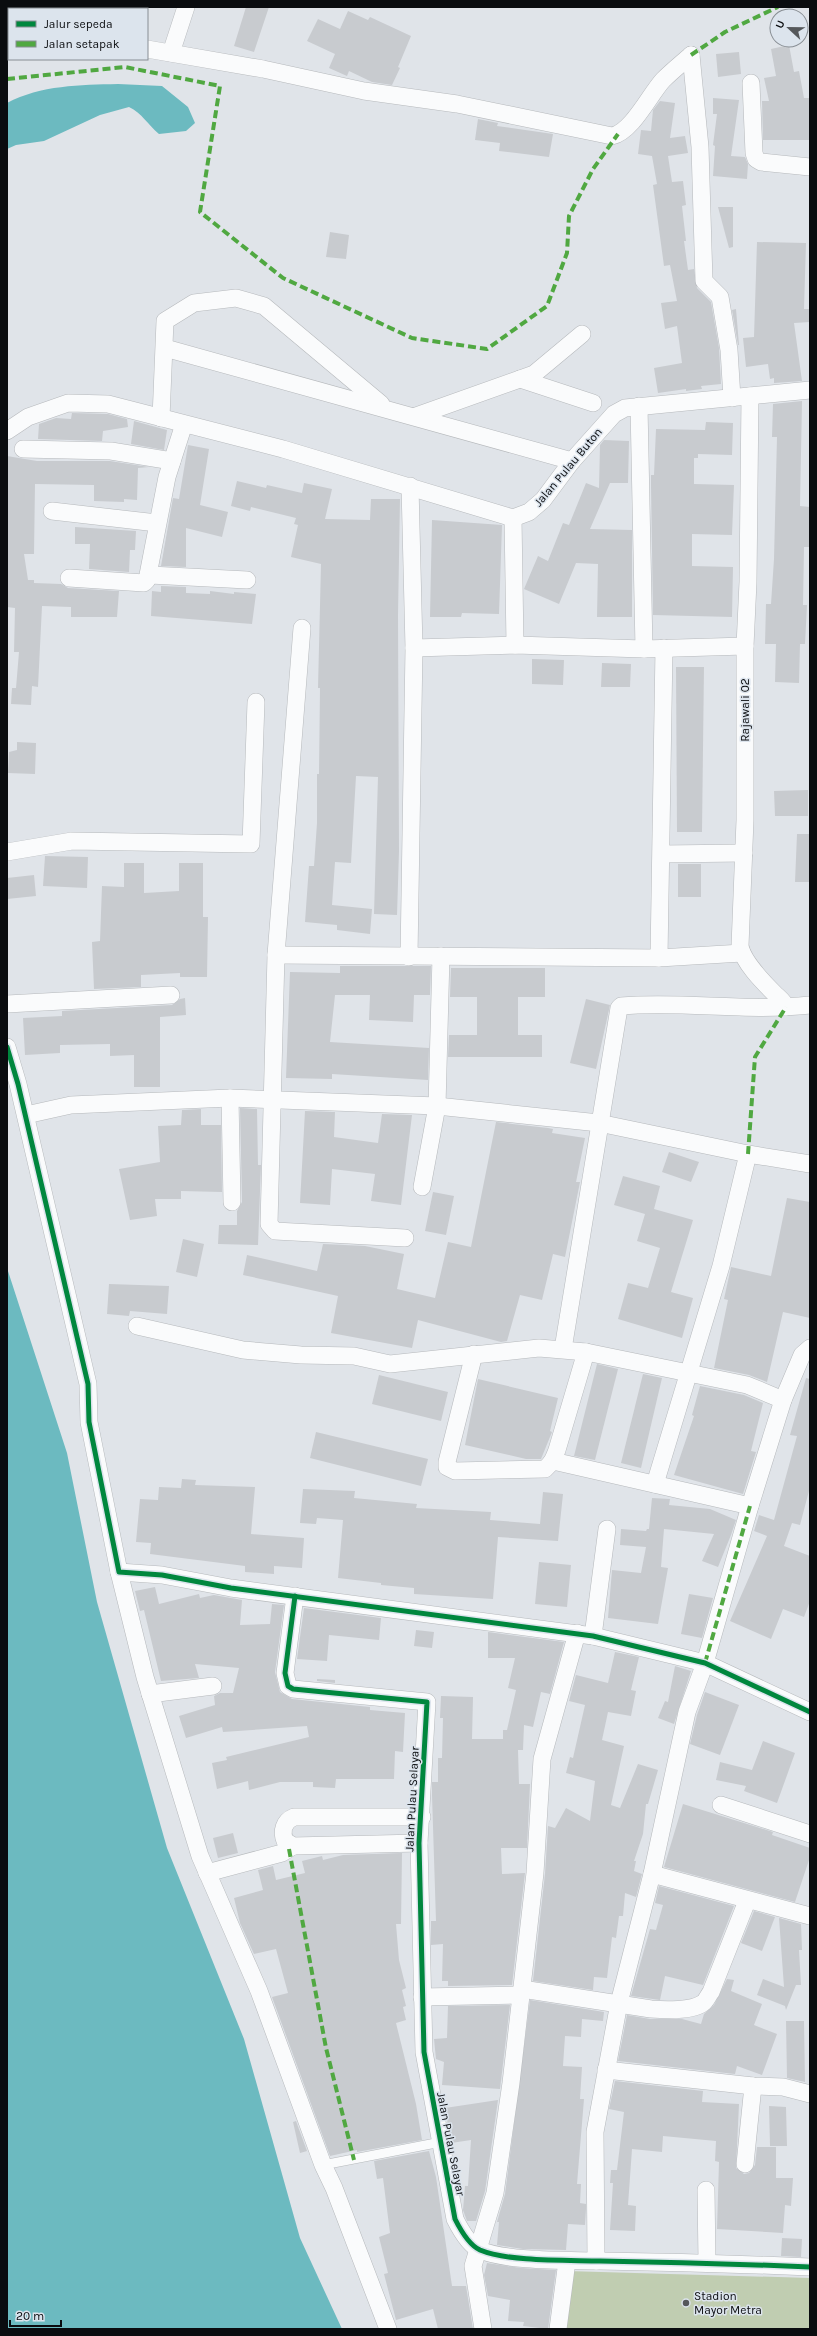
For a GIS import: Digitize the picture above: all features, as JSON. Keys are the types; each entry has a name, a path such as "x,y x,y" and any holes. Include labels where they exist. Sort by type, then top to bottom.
{"street":[{"path":"171,53 186,7"},
{"path":"148,49 263,69 364,91 458,104 612,136 618,134 626,128 663,80 691,54 700,147 704,281 720,297 729,350 732,398"},
{"path":"751,83 754,153 756,159 761,162 810,167"},
{"path":"161,418 165,321 194,302 236,298 264,306 384,407"},
{"path":"416,416 534,374 582,334"},
{"path":"165,348 384,407 572,460"},
{"path":"520,379 593,403"},
{"name":"Jalan Pulau Buton","path":"513,518 529,512 543,500 572,460 614,414 625,408 810,390"},
{"name":"Rajawali 02","path":"742,953 745,646 748,582 750,396"},
{"path":"7,431 28,417 68,403 108,404 283,449 513,518 515,645"},
{"path":"639,406 644,649"},
{"path":"69,578 144,582 150,575 157,523 172,461 184,424"},
{"path":"23,449 111,451 172,461"},
{"path":"409,957 414,648 410,486"},
{"path":"52,511 157,523"},
{"path":"150,575 247,580"},
{"path":"302,628 276,955 269,1224 275,1231 405,1238"},
{"path":"414,648 515,645 644,649 745,646"},
{"path":"659,958 662,854 664,648"},
{"path":"7,852 72,841 251,844 256,702"},
{"path":"662,854 744,853"},
{"path":"276,955 659,958 742,953 773,992 785,1003 786,1007"},
{"path":"422,1187 437,1106 441,956"},
{"path":"7,1004 171,995"},
{"path":"562,1350 619,1008 621,1006 653,1004 786,1007 810,1005"},
{"path":"7,1047 26,1115 88,1384 89,1422 118,1572 150,1694 200,1856 258,1991 323,2165 334,2188 388,2329"},
{"path":"230,1098 232,1202"},
{"path":"26,1115 78,1104 230,1098 272,1098 437,1106 599,1123 645,1130 748,1154 810,1164"},
{"path":"655,1484 690,1373 721,1266 748,1154"},
{"path":"137,1326 242,1350 300,1355 354,1356 390,1364 539,1348 586,1352 747,1385 783,1400"},
{"path":"596,2261 595,2132 619,2003 652,1874 687,1712 705,1664 750,1506 783,1400 802,1355 810,1348"},
{"path":"474,1354 447,1467 455,1471 545,1469 553,1461 586,1352"},
{"path":"553,1461 750,1506"},
{"path":"483,2329 474,2279 474,2266 478,2249 490,2216 495,2193 535,1873 542,1759 585,1634 606,1529"},
{"path":"118,1572 162,1575 231,1588 585,1634 705,1664 810,1712"},
{"name":"Jalan Pulau Selayar","path":"295,1596 285,1673 288,1686 293,1689 428,1702 422,1817 419,1843 424,2052 455,2220 462,2232 478,2249"},
{"path":"150,1694 213,1686"},
{"path":"722,1805 810,1834"},
{"path":"293,1846 285,1841 284,1830 287,1821 294,1817 422,1817"},
{"path":"207,1873 282,1853 293,1846 419,1843"},
{"path":"652,1874 747,1901 810,1916"},
{"path":"422,1997 521,1992 670,2010 704,2003 710,1992 747,1901"},
{"path":"606,2070 753,2086 783,2087 810,2094"},
{"path":"745,2164 753,2086"},
{"path":"706,2190 707,2262"},
{"path":"478,2249 491,2254 567,2262 707,2262 810,2267"},
{"path":"558,2329 567,2262"}],"lane":[{"path":"323,2165 440,2142"}],"green space":[{"name":"Stadion Mayor Metra","path":"566,2271 810,2278 810,2329 561,2329"}],"water":[{"path":"118,84 162,86 188,107 195,123 186,131 159,134 138,112 129,107 100,115 44,141 16,145 7,149 7,103 20,97 47,89"},
{"path":"7,1268 67,1453 97,1602 167,1848 244,2039 300,2238 342,2329 7,2329"}],"building":[{"path":"246,7 269,7 254,52 234,46"},
{"path":"348,11 368,20 370,17 411,36 398,67 400,68 392,85 372,82 349,71 347,76 329,68 335,54 307,41 318,19 340,29"},
{"path":"790,48 794,72 799,71 804,98 810,98 810,140 763,140 762,101 769,101 764,78 776,76 771,49"},
{"path":"739,52 741,74 718,77 716,54"},
{"path":"713,98 739,100 731,156 745,157 748,164 747,179 713,176 715,146 713,145 717,114 713,114"},
{"path":"660,101 675,103 670,138 685,136 688,153 668,156 672,182 683,181 686,205 682,206 686,241 684,241 688,270 694,269 697,288 711,302 719,348 721,384 701,386 702,389 686,391 686,389 658,393 654,368 682,363 677,326 665,329 661,303 677,301 670,265 664,266 653,185 657,184 652,156 638,154 641,130 651,131 653,110"},
{"path":"478,119 498,123 497,126 553,134 549,157 499,151 500,143 475,140"},
{"path":"718,207 733,207 733,247 729,248"},
{"path":"330,232 349,235 346,259 326,257"},
{"path":"757,242 806,243 804,309 809,309 810,322 794,323 802,381 774,383 774,378 770,379 768,364 746,367 743,338 754,337"},
{"path":"736,309 739,345 732,310"},
{"path":"802,401 800,506 810,507 810,547 804,547 803,605 807,605 805,644 800,644 799,683 775,682 776,644 765,644 766,604 771,604 774,559 777,437 772,437 773,404"},
{"path":"72,413 108,414 127,419 128,427 103,431 102,441 38,439 39,424 56,418 71,419"},
{"path":"134,421 167,430 164,450 131,444"},
{"path":"706,422 733,423 732,455 698,454 698,458 694,458 694,484 734,485 732,535 692,534 692,566 733,567 732,617 653,615 651,475 654,475 656,429 705,430"},
{"path":"604,440 629,441 628,483 610,483 590,529 632,530 632,617 597,617 598,564 576,563 559,604 524,589 538,556 548,561 563,523 569,525 586,483 599,488 600,445"},
{"path":"188,445 209,449 200,505 228,512 222,537 186,528 186,567 161,566 173,498 179,499"},
{"path":"7,456 37,461 110,461 149,467 138,468 137,500 124,499 124,502 94,501 94,485 35,484 34,554 24,554 28,580 34,580 34,583 61,584 68,588 119,591 117,617 71,617 71,607 42,606 38,687 32,686 31,705 11,704 12,688 16,688 19,652 14,652 15,608 7,607"},
{"path":"237,481 266,488 267,485 302,493 304,483 332,489 325,519 370,520 371,499 400,499 398,615 399,851 397,915 374,914 378,777 356,776 351,863 335,862 332,905 372,909 370,934 337,930 337,925 305,922 309,866 314,866 317,823 317,774 319,774 320,688 318,688 321,564 291,557 298,525 294,524 296,518 251,507 250,511 231,506"},
{"path":"432,520 502,525 499,614 462,613 461,617 430,617"},
{"path":"75,527 136,531 135,550 130,550 129,572 89,569 90,544 75,544"},
{"path":"161,586 186,587 186,593 210,594 210,591 234,594 234,592 256,594 252,624 151,616 152,591 161,592"},
{"path":"532,659 564,660 563,685 532,684"},
{"path":"602,663 631,664 630,687 601,687"},
{"path":"676,667 704,667 702,832 677,832"},
{"path":"17,742 36,743 35,774 8,773 9,752 17,750"},
{"path":"808,790 808,816 775,816 774,791"},
{"path":"797,834 810,834 810,882 795,882"},
{"path":"45,856 88,857 87,888 43,886"},
{"path":"124,863 144,863 144,893 179,891 179,863 203,863 203,917 208,917 207,977 180,977 180,973 141,975 141,987 94,989 92,942 100,941 102,886 124,887"},
{"path":"678,864 701,864 701,897 678,897"},
{"path":"34,875 36,896 7,899 7,878"},
{"path":"340,966 431,966 430,995 414,995 413,1022 369,1020 370,995 335,995 330,1042 429,1048 428,1080 332,1074 332,1079 286,1078 290,972 340,973"},
{"path":"451,968 545,968 545,997 518,997 518,1035 542,1035 542,1057 448,1057 449,1035 477,1035 477,997 450,997"},
{"path":"185,998 186,1015 160,1017 160,1087 134,1087 134,1055 110,1056 110,1044 60,1045 60,1053 25,1055 23,1018 62,1016 62,1011 172,1005 180,999"},
{"path":"586,999 610,1005 596,1069 570,1063"},
{"path":"240,1108 257,1109 258,1165 261,1165 258,1245 218,1244 219,1225 237,1225 237,1211 242,1202"},
{"path":"201,1109 201,1125 221,1125 222,1192 181,1191 181,1199 155,1199 157,1216 130,1220 119,1169 160,1162 158,1126 181,1125 182,1110"},
{"path":"305,1111 335,1112 334,1137 378,1143 382,1114 412,1115 401,1205 371,1201 375,1174 332,1169 330,1205 300,1203"},
{"path":"496,1122 548,1128 553,1129 552,1133 585,1138 576,1182 580,1182 565,1257 553,1254 542,1300 520,1295 507,1341 501,1342 418,1320 412,1348 331,1333 338,1296 243,1275 247,1255 317,1271 323,1244 365,1246 404,1254 397,1289 435,1298 448,1242 471,1247"},
{"path":"669,1152 699,1162 691,1182 662,1172"},
{"path":"623,1176 660,1186 654,1209 693,1220 671,1292 693,1298 682,1338 618,1319 628,1283 648,1288 660,1248 637,1241 645,1214 614,1205"},
{"path":"433,1192 454,1196 446,1235 425,1231"},
{"path":"787,1198 810,1202 810,1318 783,1312 767,1382 749,1375 714,1368 728,1300 724,1299 731,1267 771,1276"},
{"path":"183,1239 204,1244 197,1277 176,1272"},
{"path":"109,1284 169,1286 167,1314 130,1311 129,1316 107,1314"},
{"path":"597,1364 618,1369 595,1460 574,1456"},
{"path":"643,1374 662,1378 641,1468 621,1463"},
{"path":"379,1375 448,1392 441,1421 372,1404"},
{"path":"806,1378 810,1379 810,1487 800,1525 792,1523 784,1546 810,1556 810,1601 804,1617 783,1609 771,1639 730,1621 767,1536 754,1531 759,1515 774,1520 797,1436 790,1435"},
{"path":"478,1379 558,1398 550,1431 552,1432 541,1459 526,1459 465,1445"},
{"path":"700,1386 744,1395 763,1403 751,1451 756,1452 743,1494 674,1475 694,1416 692,1415"},
{"path":"316,1432 428,1459 421,1486 310,1458"},
{"path":"182,1479 196,1480 195,1485 255,1487 251,1534 304,1538 302,1568 274,1566 274,1574 245,1572 245,1566 150,1554 151,1543 136,1542 140,1499 158,1500 159,1487 181,1488"},
{"path":"303,1489 355,1491 354,1498 417,1504 416,1508 491,1512 490,1520 540,1524 543,1492 563,1494 558,1541 498,1537 493,1599 414,1594 414,1588 381,1585 381,1583 338,1578 343,1520 317,1518 316,1524 300,1523"},
{"path":"652,1498 670,1499 669,1505 710,1509 736,1520 731,1535 718,1567 702,1561 714,1534 664,1529 661,1567 668,1568 658,1624 608,1618 612,1570 641,1573 646,1547 620,1545 621,1529 646,1531 649,1529"},
{"path":"539,1562 571,1565 567,1607 535,1604"},
{"path":"155,1587 159,1604 199,1594 200,1598 214,1595 242,1600 240,1625 270,1624 272,1604 284,1605 275,1672 280,1692 292,1699 370,1707 370,1710 405,1713 403,1752 395,1751 394,1779 336,1779 335,1788 313,1787 313,1782 280,1782 249,1790 248,1781 217,1789 212,1763 227,1760 226,1757 309,1737 307,1726 223,1732 222,1727 186,1738 179,1716 215,1705 214,1696 220,1693 233,1693 239,1668 195,1664 199,1678 161,1681 144,1610 140,1611 135,1591"},
{"path":"689,1594 713,1598 702,1638 681,1634"},
{"path":"304,1608 381,1618 379,1640 329,1635 327,1661 297,1659"},
{"path":"416,1630 434,1632 432,1648 414,1646"},
{"path":"488,1632 564,1642 550,1694 541,1692 533,1727 524,1725 523,1750 518,1750 519,1784 530,1784 527,1848 501,1848 502,1874 525,1873 512,1985 448,1986 448,1981 442,1981 443,1944 431,1945 431,1921 436,1921 432,1782 438,1782 438,1758 442,1758 443,1718 440,1718 441,1696 473,1697 472,1739 503,1739 503,1730 507,1730 516,1690 508,1688 515,1658 488,1658"},
{"path":"615,1652 639,1657 631,1690 636,1691 631,1716 608,1712 602,1740 624,1746 611,1805 620,1808 638,1764 658,1770 648,1804 646,1804 643,1834 634,1861 636,1861 634,1871 642,1874 636,1897 625,1893 623,1916 619,1916 616,1938 612,1937 607,1978 594,1977 593,1990 533,1981 545,1874 548,1826 555,1828 566,1808 590,1821 595,1781 566,1773 570,1757 573,1758 585,1705 569,1701 576,1675 608,1683"},
{"path":"675,1666 691,1671 674,1724 658,1718 665,1701 668,1702"},
{"path":"317,1679 335,1680 335,1683 317,1681"},
{"path":"705,1692 739,1705 720,1755 690,1744 697,1715"},
{"path":"763,1741 795,1753 777,1803 744,1791 746,1786 716,1780 720,1762 752,1770"},
{"path":"683,1804 773,1832 772,1835 810,1848 810,1857 795,1902 664,1867"},
{"path":"233,1833 238,1853 218,1858 213,1838"},
{"path":"402,1853 401,1924 396,1924 399,1960 406,1988 402,1990 406,2006 403,2007 406,2020 396,2023 416,2104 422,2140 357,2152 357,2150 330,2156 272,1997 288,1993 276,1949 254,1954 240,1923 234,1898 263,1890 258,1870 273,1866 276,1880 305,1873 302,1861 322,1856 323,1860 343,1855"},
{"path":"659,1886 734,1906 703,1985 665,1976 660,2000 631,1996 650,1929 656,1930 663,1905 655,1903"},
{"path":"754,1911 775,1917 762,1951 741,1943"},
{"path":"779,1918 801,1924 802,1950 799,1950 801,1985 796,1985 786,2010 785,2006 757,1995 763,1979 784,1987"},
{"path":"727,1979 734,1980 731,1991 762,2004 754,2025 777,2034 762,2075 737,2066 735,2074 618,2061 627,2015 650,2019 682,2019 701,2024 704,2014 714,2005"},
{"path":"530,2000 604,2012 603,2021 582,2019 581,2037 565,2036 563,2066 582,2067 580,2099 584,2099 577,2184 581,2184 580,2203 586,2204 585,2225 568,2224 566,2250 523,2249 497,2245 499,2222 497,2222 505,2194"},
{"path":"510,2005 500,2089 442,2085 444,2062 436,2059 434,2039 447,2038 448,2006"},
{"path":"786,2021 804,2021 805,2082 787,2078"},
{"path":"615,2081 703,2091 702,2102 739,2104 736,2168 744,2174 749,2173 755,2165 757,2147 776,2147 776,2178 793,2178 791,2206 785,2205 783,2233 717,2229 719,2162 715,2161 716,2141 663,2136 662,2152 632,2149 628,2205 636,2206 635,2231 610,2230 613,2183 610,2183 611,2170 617,2170 624,2112 609,2109"},
{"path":"498,2100 485,2191 476,2221 467,2221 463,2210 465,2186 468,2186 471,2140 451,2143 445,2108"},
{"path":"769,2106 786,2107 787,2146 770,2146"},
{"path":"296,2121 307,2151 300,2153 293,2122"},
{"path":"429,2151 436,2177 452,2286 466,2286 473,2329 438,2329 433,2309 396,2320 384,2274 388,2273 379,2237 390,2233 383,2178 377,2179 374,2161"},
{"path":"782,2238 802,2239 801,2257 781,2256"},
{"path":"487,2263 521,2268 556,2270 548,2329 523,2326 524,2322 508,2321 510,2300 488,2296 484,2275"}],"marked path":[{"path":"691,55 725,32 778,7"},
{"path":"7,79 125,67 220,86 200,212 283,278 412,338 487,349 547,306 567,253 569,216 593,169 618,134"},
{"path":"748,1154 755,1057 786,1007"},
{"path":"705,1663 750,1506"},
{"path":"289,1849 326,2048 354,2160"}],"cycle path":[{"path":"7,1047 18,1084 88,1384 89,1422 119,1572 162,1575 231,1588 593,1636 705,1663 810,1712"},
{"path":"295,1596 285,1673 288,1686 293,1689 427,1702 419,1843 424,2052 455,2219 465,2236 476,2248 506,2257 555,2260 810,2267"}],"place":[{"name":"Stadion Mayor Metra","path":"686,2303"}]}
